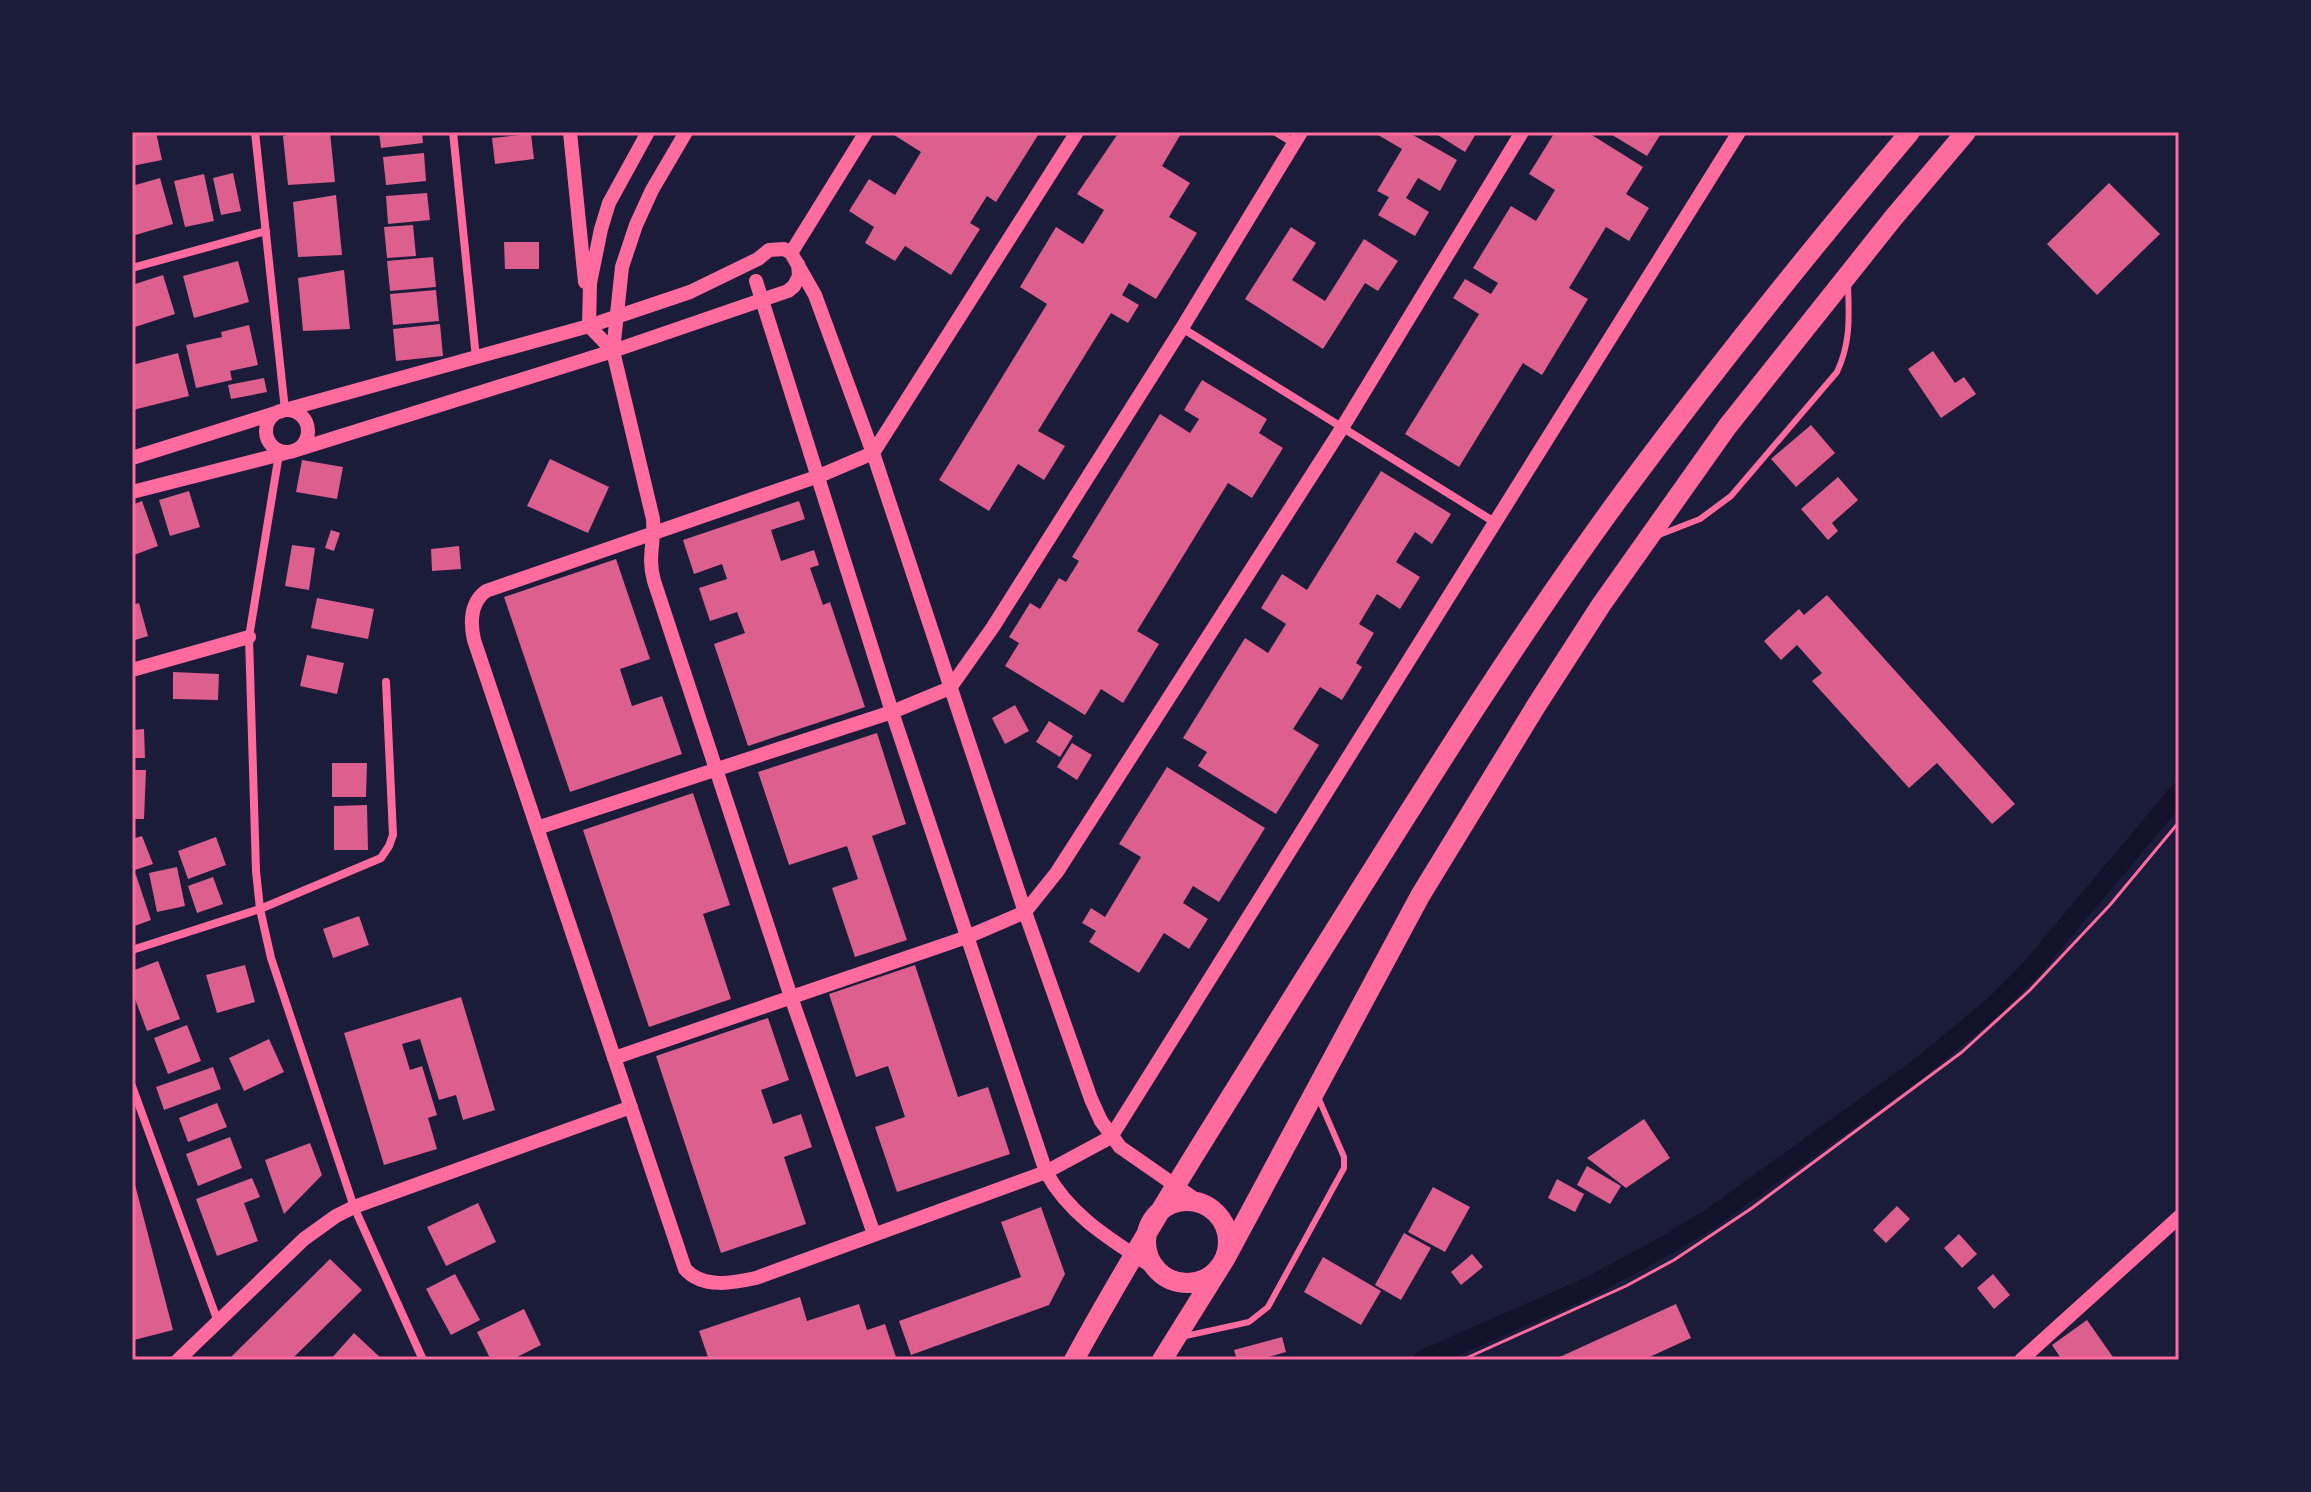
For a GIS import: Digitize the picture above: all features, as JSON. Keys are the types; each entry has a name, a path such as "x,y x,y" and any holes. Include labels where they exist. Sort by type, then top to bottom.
{"highway":[{"path":"1074,1360 1153,1219 1390,842 1557,588 1719,365 1910,132"},
{"path":"1162,1360 1225,1259 1391,949 1462,825 1644,541 1727,427 1966,132"},
{"path":"1189,1201 1202,1204 1222,1221 1228,1247 1225,1259 1207,1278 1181,1283 1169,1279 1157,1270 1150,1259 1146,1246 1147,1232 1153,1219 1163,1209 1189,1201"}],"street":[{"path":"255,132 285,410"},
{"path":"453,132 476,358"},
{"path":"570,132 589,326 613,351"},
{"path":"589,326 590,283 601,229 609,203 648,132"},
{"path":"686,132 652,190 636,225 622,267 613,351 654,533 649,557 651,569 791,997 874,1234"},
{"path":"132,492 286,453 613,351 781,293 798,280 794,258 866,132"},
{"path":"1077,132 873,453 819,476 486,591 474,607 471,628 474,640 685,1269 691,1276 710,1282 756,1278 1046,1172 1111,1137 1739,132"},
{"path":"537,828 892,712 950,688 993,627 1298,138 1276,132"},
{"path":"614,1058 967,937 1025,912 1057,872 1342,428 1522,132"},
{"path":"132,268 266,231"},
{"path":"1157,1270 1077,1215 1056,1190 1046,1172 892,712 756,281 755,266 763,253 777,248 794,258 815,295 873,453 1025,912 1091,1099 1111,1137 1120,1147 1202,1204"},
{"path":"132,458 285,410 589,326 690,292 758,259"},
{"path":"756,281 766,291 781,293"},
{"path":"1182,328 1496,524"},
{"path":"285,410 298,413 307,423 308,430 305,443 286,453 268,442 266,435 268,421 285,410"},
{"path":"286,453 249,637 256,871 260,909 271,958 354,1207 423,1360"},
{"path":"132,670 249,637"},
{"path":"132,950 260,909 381,858 393,835 386,682"},
{"path":"132,1086 136,1111 218,1322"},
{"path":"178,1360 323,1224 354,1207 631,1107"},
{"path":"2021,1360 2179,1217"}],"lane":[{"path":"1644,541 1700,519 1731,496 1837,372 1850,335 1848,274"},
{"path":"1176,1338 1249,1322 1268,1307 1344,1168 1344,1157 1315,1090"}],"path":[{"path":"1462,1360 1626,1286 1674,1260 1752,1208 1937,1071 1990,1029 2030,990 2110,905 2179,822"}],"building":[{"path":"132,132 156,132 162,160 132,166"},
{"path":"330,132 335,182 288,185 283,136"},
{"path":"379,132 422,132 423,143 381,148"},
{"path":"896,132 1040,132 996,202 987,196 970,223 980,229 951,275 905,246 895,261 865,243 874,227 849,211 869,179 895,195 921,152 894,135"},
{"path":"1119,132 1182,132 1162,166 1190,183 1169,217 1197,233 1156,299 1129,283 1122,295 1139,305 1128,323 1111,313 1038,431 1065,446 1044,480 1018,464 989,511 939,480 1047,304 1020,287 1056,227 1083,244 1104,210 1077,194"},
{"path":"1373,132 1415,132 1413,135 1457,160 1440,191 1418,178 1406,198 1429,212 1415,236 1378,215 1389,197 1377,191 1402,149"},
{"path":"1433,132 1477,132 1465,152"},
{"path":"1555,132 1587,132 1643,167 1626,194 1649,208 1629,241 1606,227 1569,288 1588,299 1542,375 1523,363 1459,467 1405,434 1479,314 1453,298 1465,279 1491,294 1498,283 1473,268 1511,206 1536,221 1555,190 1529,174"},
{"path":"1607,132 1662,132 1647,156"},
{"path":"531,134 534,159 495,164 492,138"},
{"path":"424,153 426,181 386,185 383,157"},
{"path":"233,173 241,211 221,215 213,178"},
{"path":"204,174 214,221 185,227 174,181"},
{"path":"160,178 173,224 132,236 132,186"},
{"path":"2109,183 2160,234 2097,295 2047,244"},
{"path":"427,193 430,220 388,224 386,196"},
{"path":"336,195 342,255 298,257 293,202"},
{"path":"413,225 416,256 387,258 384,227"},
{"path":"1291,227 1316,243 1292,280 1325,301 1364,239 1398,261 1378,291 1365,283 1323,349 1245,299"},
{"path":"504,242 539,242 539,269 505,269"},
{"path":"433,257 436,287 390,291 387,261"},
{"path":"238,261 249,302 194,318 183,276"},
{"path":"344,270 350,329 303,331 298,278"},
{"path":"163,275 175,314 132,328 132,285"},
{"path":"436,290 439,321 393,325 390,294"},
{"path":"440,324 443,356 396,361 393,329"},
{"path":"249,325 258,365 230,371 232,380 196,388 186,345 222,337 221,332"},
{"path":"1933,351 1955,383 1964,377 1976,394 1941,418 1908,369"},
{"path":"178,353 189,396 133,410 132,365"},
{"path":"264,378 267,392 231,399 228,385"},
{"path":"1202,380 1267,419 1259,433 1283,448 1252,498 1228,483 1137,631 1159,644 1123,703 1101,689 1085,715 1005,666 1019,643 1009,637 1030,603 1040,609 1059,578 1066,582 1079,561 1072,557 1160,414 1190,433 1199,419 1184,410"},
{"path":"1811,425 1835,453 1796,487 1771,459"},
{"path":"550,459 609,487 588,533 527,506"},
{"path":"302,460 343,467 337,499 296,492"},
{"path":"1381,471 1451,514 1432,544 1415,532 1396,562 1420,577 1400,609 1377,594 1359,624 1374,633 1356,663 1362,667 1342,700 1320,687 1293,729 1319,745 1276,814 1198,766 1207,752 1183,738 1245,638 1268,653 1286,624 1261,608 1282,574 1307,590"},
{"path":"1838,477 1858,500 1832,523 1838,531 1828,540 1801,509"},
{"path":"189,491 200,527 170,536 159,500"},
{"path":"142,501 158,546 134,555 132,505"},
{"path":"799,501 805,519 771,530 781,561 814,550 819,565 810,568 823,605 830,602 865,707 748,746 714,644 745,633 737,612 710,621 699,588 727,579 722,564 694,574 683,540"},
{"path":"331,530 340,533 334,551 325,548"},
{"path":"292,545 315,548 309,590 285,586"},
{"path":"459,546 461,569 432,571 431,549"},
{"path":"616,559 650,659 620,669 632,706 662,696 682,754 570,792 504,597"},
{"path":"1827,595 2015,804 1992,824 1937,763 1909,788 1812,681 1822,673 1797,645 1781,660 1764,641 1799,609 1804,615"},
{"path":"317,598 374,609 368,639 311,628"},
{"path":"139,603 148,636 132,641 132,605"},
{"path":"307,655 344,663 337,694 300,686"},
{"path":"173,672 219,674 218,700 173,699"},
{"path":"1015,705 1029,731 1005,744 992,718"},
{"path":"1049,721 1073,736 1060,757 1036,742"},
{"path":"144,729 145,758 132,758 132,730"},
{"path":"877,733 906,824 872,836 907,940 855,957 832,888 858,879 847,846 789,865 758,772"},
{"path":"1072,743 1092,755 1077,780 1057,767"},
{"path":"332,763 367,763 366,797 332,797"},
{"path":"1167,767 1265,828 1219,902 1193,886 1183,903 1208,919 1189,949 1164,933 1139,973 1089,942 1096,931 1082,923 1091,908 1105,917 1141,857 1119,844"},
{"path":"132,770 146,770 144,819 132,819"},
{"path":"693,793 730,905 703,914 731,999 649,1027 583,830"},
{"path":"367,805 368,850 334,850 334,806"},
{"path":"142,836 153,864 132,871 132,839"},
{"path":"216,837 226,865 188,879 178,851"},
{"path":"177,867 185,906 157,912 149,873"},
{"path":"136,875 151,920 132,927 132,876"},
{"path":"213,877 223,904 197,913 188,886"},
{"path":"359,916 369,945 333,958 323,929"},
{"path":"158,961 180,1019 147,1031 132,991 132,971"},
{"path":"245,965 255,1002 217,1013 206,975"},
{"path":"915,965 958,1097 988,1087 1010,1154 897,1192 875,1127 905,1117 888,1066 856,1077 829,994"},
{"path":"461,997 495,1110 463,1120 456,1095 439,1100 420,1039 402,1044 410,1070 422,1066 437,1115 428,1118 437,1149 384,1165 344,1033"},
{"path":"768,1018 789,1080 761,1090 773,1124 801,1114 812,1147 784,1157 806,1224 721,1253 656,1056"},
{"path":"187,1025 201,1061 168,1074 154,1038"},
{"path":"269,1039 284,1072 244,1091 229,1058"},
{"path":"213,1067 221,1089 164,1110 156,1087"},
{"path":"217,1103 227,1127 188,1142 179,1118"},
{"path":"1644,1119 1670,1158 1626,1188 1587,1158"},
{"path":"230,1137 242,1168 198,1186 186,1154"},
{"path":"310,1143 322,1175 284,1214 265,1160"},
{"path":"1587,1166 1621,1186 1610,1204 1577,1185"},
{"path":"133,1177 173,1330 134,1340 132,1331"},
{"path":"252,1178 260,1197 244,1203 258,1241 217,1256 196,1199"},
{"path":"1557,1179 1584,1194 1575,1212 1548,1198"},
{"path":"1433,1187 1470,1207 1445,1252 1408,1232"},
{"path":"478,1203 496,1242 446,1266 427,1227"},
{"path":"1897,1206 1910,1219 1886,1243 1873,1230"},
{"path":"1041,1207 1065,1274 1049,1305 911,1355 899,1321 1021,1277 1001,1222"},
{"path":"1404,1233 1431,1248 1401,1300 1375,1285"},
{"path":"1959,1234 1977,1254 1962,1268 1944,1248"},
{"path":"1472,1254 1483,1267 1461,1285 1451,1272"},
{"path":"1323,1257 1381,1291 1361,1325 1304,1292"},
{"path":"330,1259 362,1290 291,1360 234,1360 231,1357"},
{"path":"455,1274 480,1320 451,1335 426,1289"},
{"path":"1993,1274 2010,1295 1994,1309 1977,1288"},
{"path":"800,1297 807,1321 859,1304 867,1330 885,1324 897,1360 709,1360 699,1331"},
{"path":"1676,1304 1691,1338 1643,1360 1553,1360"},
{"path":"524,1309 541,1345 511,1360 491,1360 477,1332"},
{"path":"2087,1320 2115,1360 2062,1360 2052,1345"},
{"path":"354,1333 383,1360 330,1360"},
{"path":"1282,1337 1286,1352 1258,1360 1237,1360 1234,1350"}],"waterway":[{"path":"1423,1360 1587,1288 1658,1250 1707,1221 1918,1069 1992,1008 2031,969 2179,793"}]}
